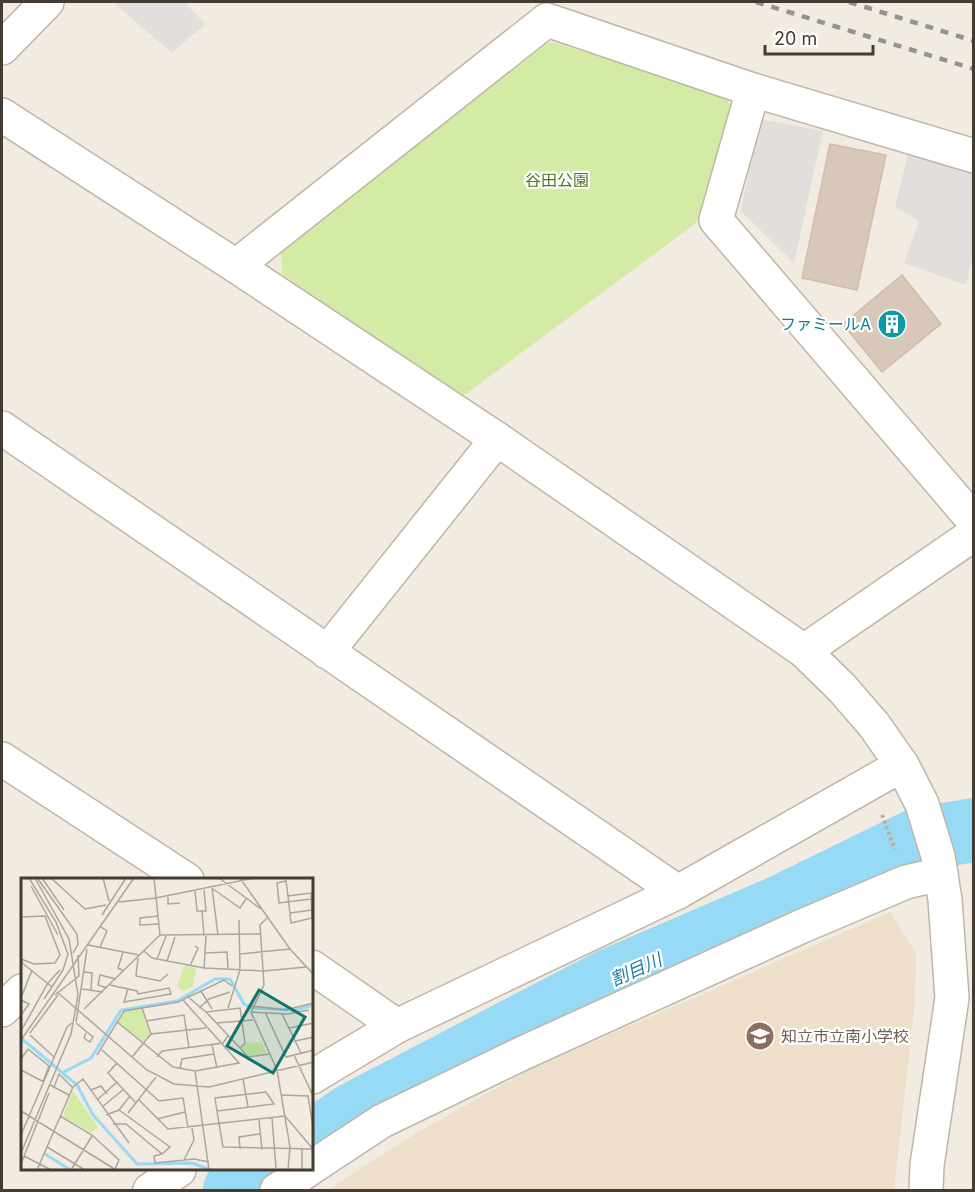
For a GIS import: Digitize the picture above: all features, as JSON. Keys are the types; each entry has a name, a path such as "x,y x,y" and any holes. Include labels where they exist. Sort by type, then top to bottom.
{"street":[{"path":"2,48 47,2"},
{"path":"236,266 547,20 753,90 974,156"},
{"path":"753,90 716,220 974,521"},
{"path":"2,115 236,266 497,439 804,651 849,695 874,725 902,765 922,804 939,865 945,900 951,998 927,1165 926,1191"},
{"path":"2,428 678,892"},
{"path":"327,652 497,439"},
{"path":"804,651 974,534"},
{"path":"2,759 166,875"},
{"path":"314,1076 397,1026 678,892 902,765"},
{"path":"314,1166 382,1121 523,1053 768,941 906,882 939,865"},
{"path":"314,968 397,1026"},
{"path":"2,1010 21,992"},
{"path":"150,1191 178,1171"},
{"path":"277,1191 307,1171"}],"path":[{"path":"871,783 906,882"}],"shaded area":[{"path":"113,2 191,2 187,5 205,24 172,53"},
{"path":"758,119 823,131 794,263 741,211"},
{"path":"908,153 973,174 973,255 966,285 904,263 919,221 895,207"},
{"name":"知立市立南小学校","path":"890,912 916,953 915,1001 894,1190 327,1190 418,1132 529,1070"}],"green space":[{"name":"谷田公園","path":"543,42 555,43 724,95 733,110 696,223 462,397 282,274 281,248"}],"building":[{"path":"830,144 886,155 857,290 802,278"},
{"name":"ファミールA","path":"902,275 941,324 882,372 843,324"}],"waterway":[{"name":"割目川","path":"314,1141 356,1113 609,981 779,908 920,839 974,830"},
{"name":"割目川","path":"235,1190 266,1171"}],"railway":[{"path":"756,2 974,69"},
{"path":"849,2 974,41"}],"place":[{"name":"ファミールA","path":"892,324"},
{"name":"知立市立南小学校","path":"760,1036"}]}
